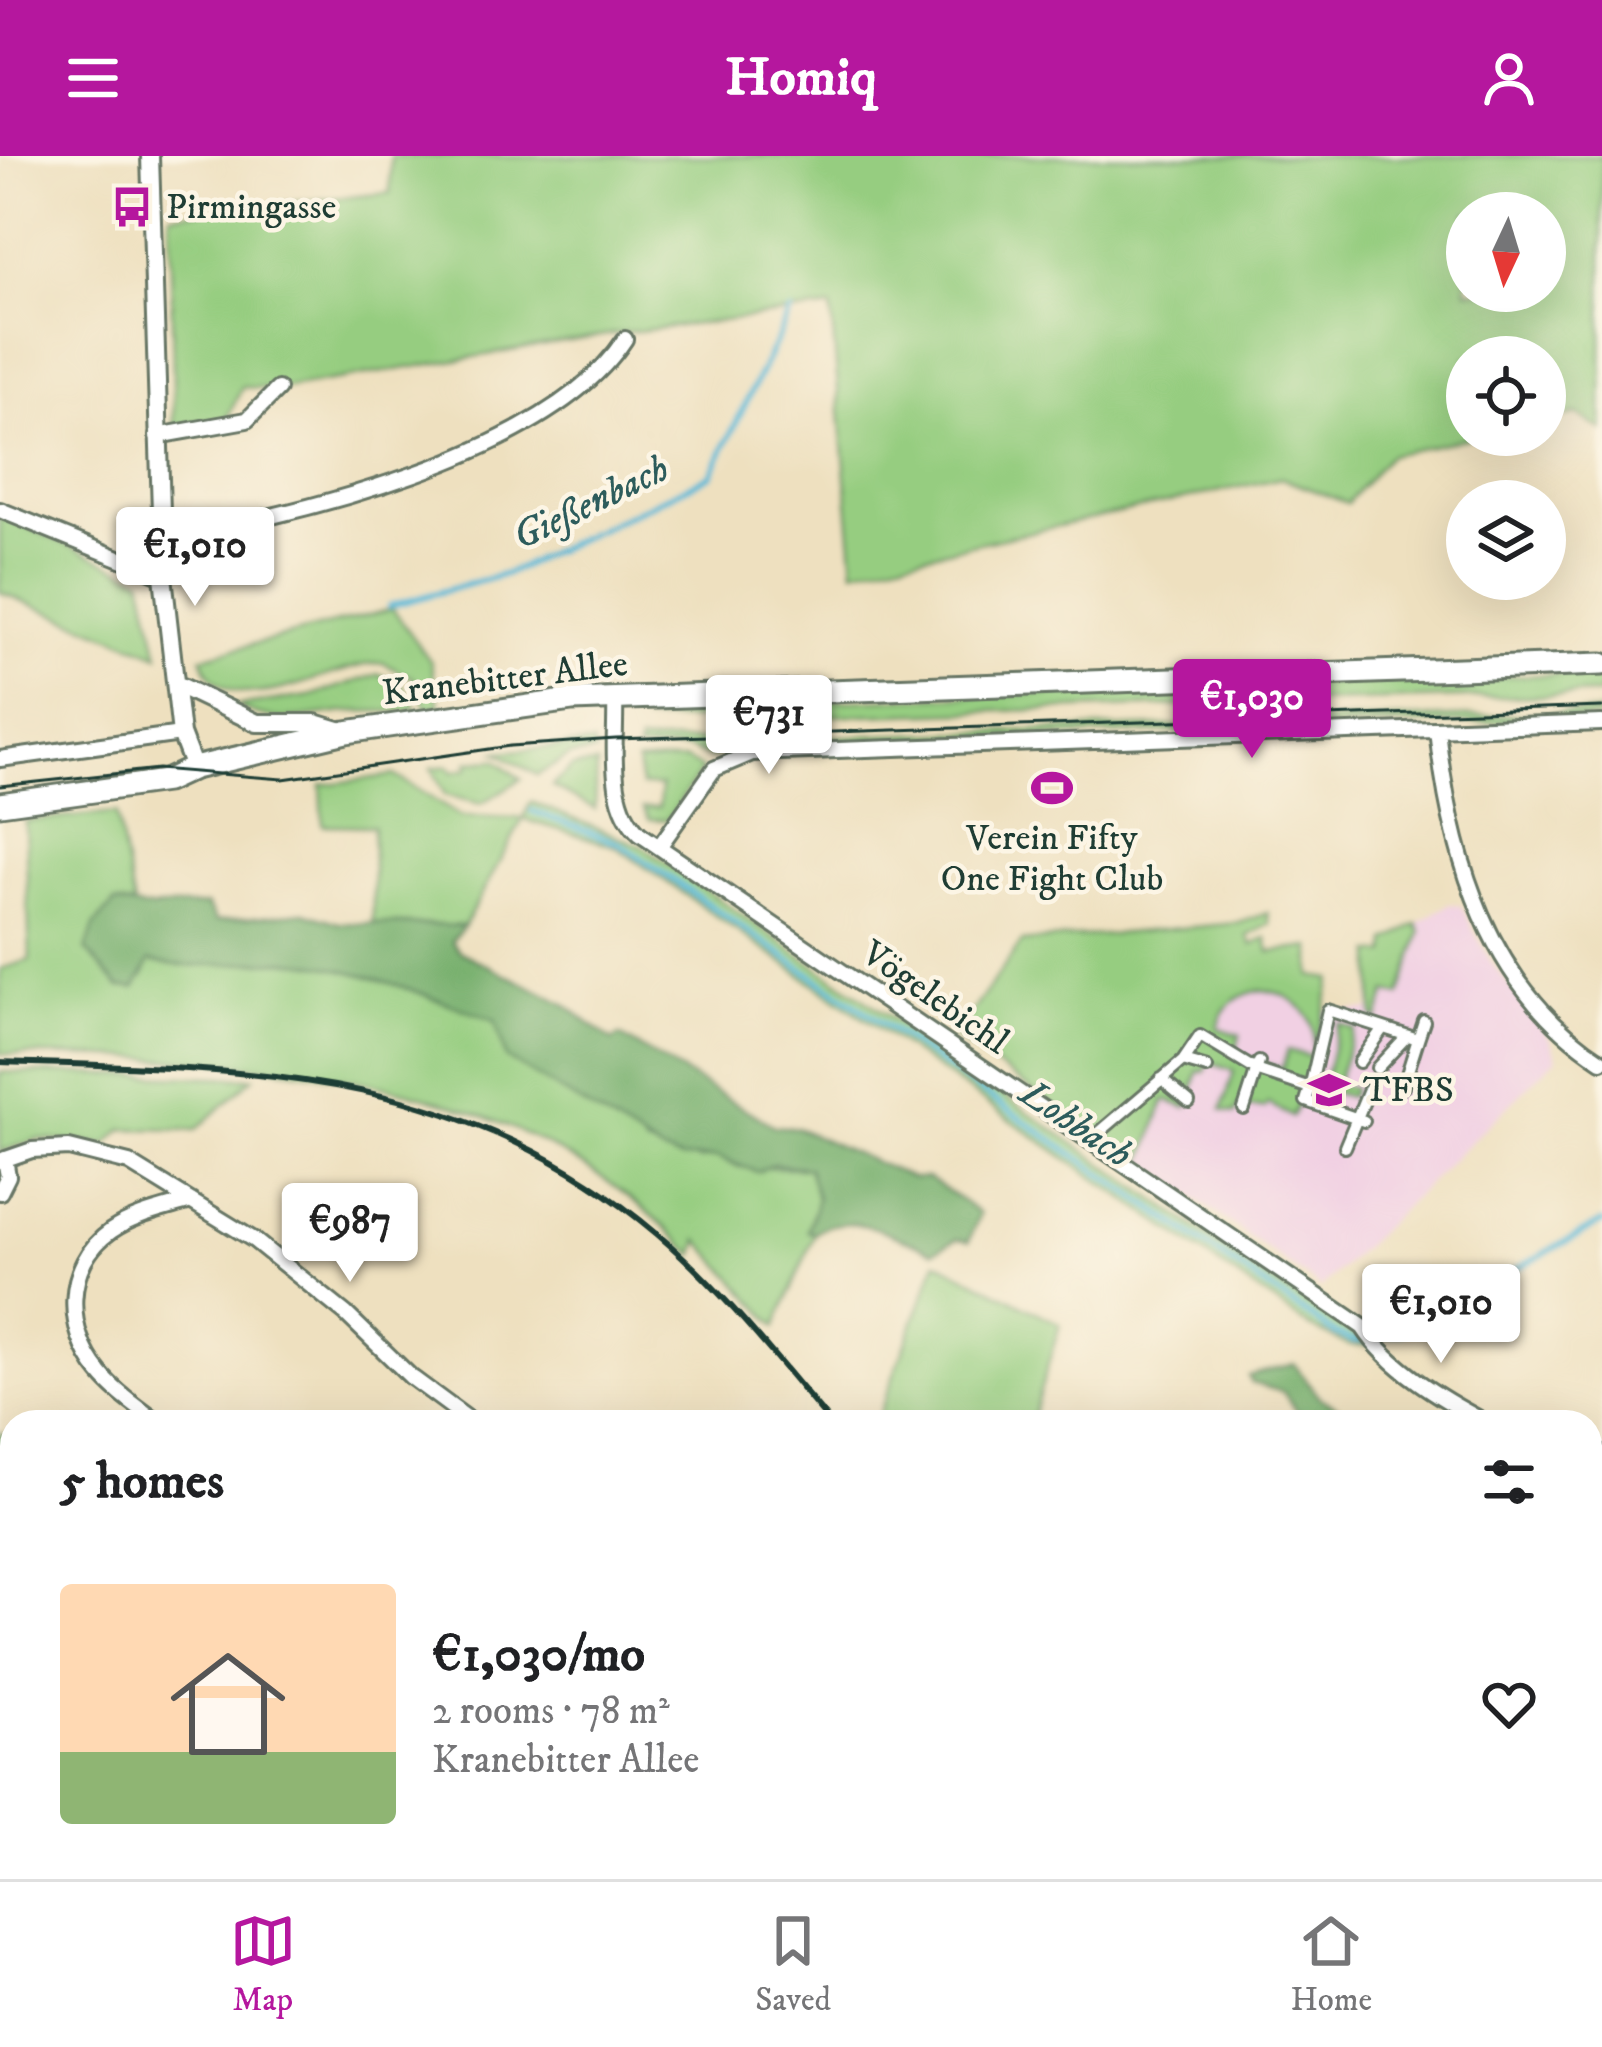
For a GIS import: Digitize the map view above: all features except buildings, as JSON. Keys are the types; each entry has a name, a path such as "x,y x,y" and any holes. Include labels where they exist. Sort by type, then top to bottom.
{"main road":[{"name":"Kranebitter Allee","path":"0,804 166,781 194,768 346,732 615,697 1602,664"}],"street":[{"path":"150,156 163,576 181,734 194,768"},
{"path":"161,538 308,505 473,452 581,391 626,339"},
{"path":"157,436 247,420 278,389"},
{"path":"0,510 163,576"},
{"path":"178,685 257,723 315,723 346,732"},
{"name":"Vögelebichl","path":"615,697 620,805 630,824 1364,1327 1375,1346 1463,1410"},
{"path":"659,847 707,777 741,755 1602,723"},
{"path":"1437,729 1444,805 1466,885 1509,968 1577,1045 1602,1061"},
{"path":"0,759 181,734"},
{"path":"1359,1119 1306,1101 1328,1010 1413,1038"},
{"path":"1377,1068 1413,1038 1424,1022"},
{"path":"1359,1062 1382,1028"},
{"path":"1088,1142 1183,1061 1200,1036 1310,1088"},
{"path":"1403,1087 1413,1038"},
{"path":"1183,1061 1207,1067"},
{"path":"1257,1066 1264,1085"},
{"path":"1244,1108 1257,1066"},
{"path":"1161,1079 1189,1102"},
{"path":"1345,1147 1369,1089"},
{"path":"0,1192 8,1176 2,1160 45,1149 98,1151 265,1248 346,1314 411,1377 456,1410"},
{"path":"142,1410 108,1383 81,1347 75,1329 76,1286 94,1248 111,1231 191,1202"}],"shaded area":[{"name":"TFBS","path":"1450,904 1461,906 1491,962 1550,1039 1557,1058 1321,1288 1092,1125 1243,988 1274,988 1321,1011 1370,1010 1373,953 1387,954 1388,941"}],"green space":[{"path":"391,156 1602,156 1602,430 1577,414 1566,416 1566,336 1446,336 1446,443 1389,455 1347,503 1281,478 854,570 831,308 612,334 282,389 242,387 227,419 174,426 170,214 390,193"},
{"path":"0,515 142,578 159,655 0,592"},
{"path":"393,609 431,662 440,706 427,708 413,678 383,663 256,693 233,691 214,680 202,657"},
{"path":"1602,673 1602,694 646,721 667,707"},
{"path":"379,674 401,683 417,709 282,718 237,706 310,696"},
{"path":"1602,712 1602,718 749,746 711,758 689,749 637,750 639,743"},
{"path":"593,744 595,752 570,756 537,775 497,752"},
{"path":"496,760 521,779 481,804 445,795 432,768 448,766 452,772 468,769 468,762"},
{"path":"686,760 702,769 667,820 649,819 643,808 659,807 661,786 641,786 637,763"},
{"path":"597,765 595,809 552,786 572,767"},
{"path":"394,775 461,817 523,818 531,802 642,846 1276,1283 1375,1345 1349,1345 1310,1327 615,846 523,819 464,926 373,923 373,826 323,825 321,785"},
{"path":"116,813 134,905 114,903 94,926 87,949 143,977 150,961 189,965 287,961 379,980 495,1021 506,1044 546,1080 627,1127 647,1146 699,1160 716,1157 737,1167 808,1168 818,1198 808,1231 815,1234 776,1326 699,1240 695,1256 621,1191 543,1143 459,1108 372,1084 281,1069 0,1054 0,969 30,960 25,821"},
{"path":"115,903 143,908 207,905 216,921 304,912 339,923 464,926 452,941 459,951 565,1004 612,1041 620,1036 774,1126 797,1128 912,1178 928,1178 980,1213 969,1241 958,1239 933,1251 857,1224 828,1226 815,1234 808,1231 817,1198 808,1168 773,1164 758,1172 716,1157 682,1159 663,1153 506,1058 495,1021 355,973 288,961 189,965 150,961 135,988 119,987 86,950 94,926"},
{"path":"1268,913 1270,924 1248,936 1252,945 1267,938 1270,952 1312,947 1312,976 1332,979 1306,1086 1292,1117 1268,1103 1265,1108 1238,1107 1235,1114 1222,1110 1234,1071 1209,1062 1205,1072 1199,1071 1187,1107 1165,1100 1142,1165 954,1037 1022,942 1239,923","holes":["1262,990 1296,1003 1313,1031 1311,1057 1288,1050 1282,1069 1235,1055 1240,1035 1218,1028 1228,1006 1239,997"]},
{"path":"1417,924 1421,932 1400,996 1387,992 1378,1019 1373,1017 1373,953 1387,954 1388,941"},
{"path":"1338,1023 1354,1029 1336,1084 1353,1088 1350,1097 1322,1090"},
{"path":"0,1072 253,1078 196,1130 123,1129 106,1145 38,1139 0,1152"},
{"path":"937,1261 1060,1324 1035,1410 881,1410"},
{"path":"1294,1364 1319,1397 1343,1410 1296,1410 1283,1392 1251,1383 1248,1376"}],"waterway":[{"name":"Gießenbach","path":"389,606 506,574 711,475 790,312"},
{"name":"Lohbach","path":"532,811 619,843 1334,1333 1354,1341 1401,1332 1602,1222"}],"tram line":[{"path":"0,786 158,769 283,779 510,746 616,739 1602,707"}],"railway":[{"path":"0,1062 262,1075 345,1088 426,1108 505,1138 582,1179 657,1234 726,1301 820,1410"}],"place":[{"name":"Pirmingasse","path":"132,207"},
{"name":"Verein Fifty One Fight Club","path":"1052,788"},
{"name":"TFBS","path":"1329,1090"}]}
